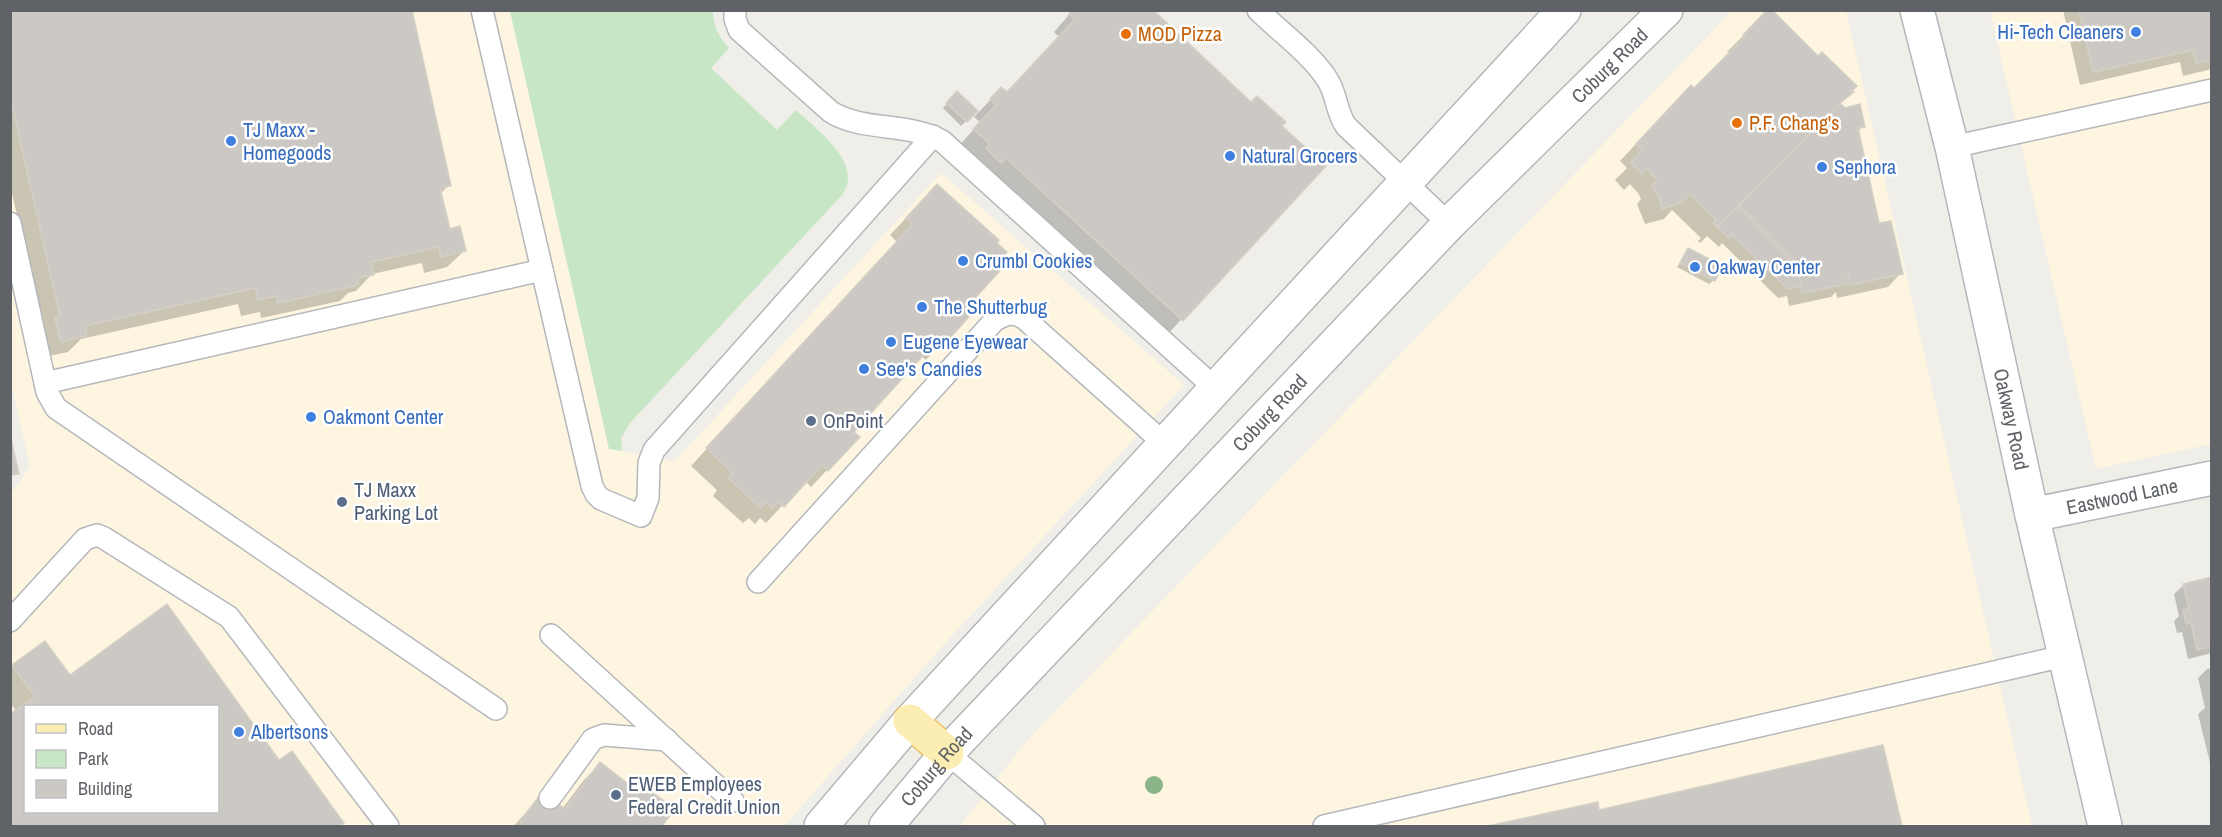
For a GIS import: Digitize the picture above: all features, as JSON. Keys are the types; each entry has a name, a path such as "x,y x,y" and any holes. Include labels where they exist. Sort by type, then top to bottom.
{"main road":[{"path":"821,826 910,721 1564,10"},
{"name":"Coburg Road","path":"886,826 947,753 1449,224 1666,10"},
{"name":"Oakway Road","path":"1917,10 1952,147 2032,515 2105,826"},
{"name":"Eastwood Lane","path":"2032,515 2211,478"},
{"path":"910,721 947,753"}],"lane":[{"path":"482,10 596,494 601,499 641,516 648,498 650,463 654,450 933,136"},
{"path":"735,10 739,30 831,112 845,119 933,136 942,141 1216,389"},
{"path":"1258,10 1322,72 1332,87 1340,116 1346,126 1449,224"},
{"path":"1952,147 2211,90"},
{"path":"10,223 45,383 56,408 496,709"},
{"path":"45,383 542,270"},
{"path":"758,582 994,321 1007,314 1020,314 1165,444"},
{"path":"10,621 85,539 97,535 104,538 229,617 388,826"},
{"path":"552,635 733,801"},
{"path":"1324,826 2064,656"},
{"path":"550,798 589,742 598,736 667,740"},
{"path":"947,753 1034,826"}],"shaded area":[{"name":"Oakmont Center","path":"10,11 510,11 610,449 675,461 941,173 1184,385 947,641 784,826 11,826 11,494 30,467 10,378"},
{"name":"Oakway Center","path":"1732,11 1846,11 2032,826 960,826 1025,743"},
{"path":"1990,11 2211,11 2211,444 2096,469"}],"green space":[{"path":"510,11 713,11 717,31 729,48 711,68 777,130 796,110 835,148 843,159 847,171 847,183 842,195 630,423 621,438 622,451 609,449"}],"building":[{"name":"TJ Maxx - Homegoods","path":"23,10 412,10 451,186 440,188 450,229 460,226 466,251 441,257 439,247 371,262 374,275 357,278 358,285 278,303 277,296 258,300 255,288 85,326 87,336 61,342 55,318 60,317 10,96 10,13"},
{"path":"1073,10 1153,10 1251,102 1257,96 1286,122 1282,126 1326,166 1183,321 1006,158 1001,163 986,149 990,144 973,129 996,105 990,99 1001,87 1007,92 1075,19 1069,14"},
{"name":"P.F. Chang's","path":"1767,10 1772,10 1818,56 1822,52 1857,86 1852,91 1854,92 1840,103 1717,227 1713,223 1716,220 1690,194 1682,202 1662,209 1659,197 1652,186 1657,181 1654,176 1647,168 1642,174 1631,163 1642,150 1636,144 1691,85 1694,88 1745,37 1743,35"},
{"path":"2079,10 2212,10 2212,60 2196,63 2193,50 2093,72"},
{"path":"957,91 978,111 967,122 946,103"},
{"name":"Sephora","path":"1840,103 1845,108 1860,104 1865,127 1858,128 1879,223 1891,221 1903,274 1850,285 1848,276 1845,277 1847,284 1802,293 1796,264 1739,206"},
{"path":"937,184 999,240 997,243 1007,252 1003,257 1008,262 968,306 974,311 944,345 938,339 854,432 860,437 828,471 822,465 784,507 778,502 773,508 766,502 761,508 728,478 733,473 706,448 913,224 906,218"},
{"path":"1739,206 1796,264 1801,286 1788,289 1732,235 1729,238 1717,227"},
{"path":"1688,248 1723,266 1715,281 1680,263"},
{"path":"10,435 19,474 10,475"},
{"path":"2212,577 2212,647 2197,650 2191,623 2186,624 2183,610 2189,609 2183,584"},
{"name":"Albertsons","path":"167,604 279,760 292,751 344,823 340,826 10,826 10,714 35,697 12,665 45,641 70,675"},
{"path":"1883,745 1902,826 1488,826 1598,802 1599,810"},
{"name":"EWEB Employees Federal Credit Union","path":"600,762 640,793 645,787 675,809 662,826 525,826 520,822 542,792 565,809"}],"place":[{"name":"Hi-Tech Cleaners","path":"2136,32"},
{"name":"MOD Pizza","path":"1126,34"},
{"name":"P.F. Chang's","path":"1737,123"},
{"name":"TJ Maxx - Homegoods","path":"231,141"},
{"name":"Natural Grocers","path":"1230,156"},
{"name":"Sephora","path":"1822,167"},
{"name":"Crumbl Cookies","path":"963,261"},
{"name":"Oakway Center","path":"1695,267"},
{"name":"The Shutterbug","path":"922,307"},
{"name":"Eugene Eyewear","path":"891,342"},
{"name":"See's Candies","path":"864,369"},
{"name":"Oakmont Center","path":"311,417"},
{"name":"OnPoint","path":"811,421"},
{"name":"TJ Maxx Parking Lot","path":"342,502"},
{"name":"Albertsons","path":"239,732"},
{"name":"EWEB Employees Federal Credit Union","path":"616,795"}]}
